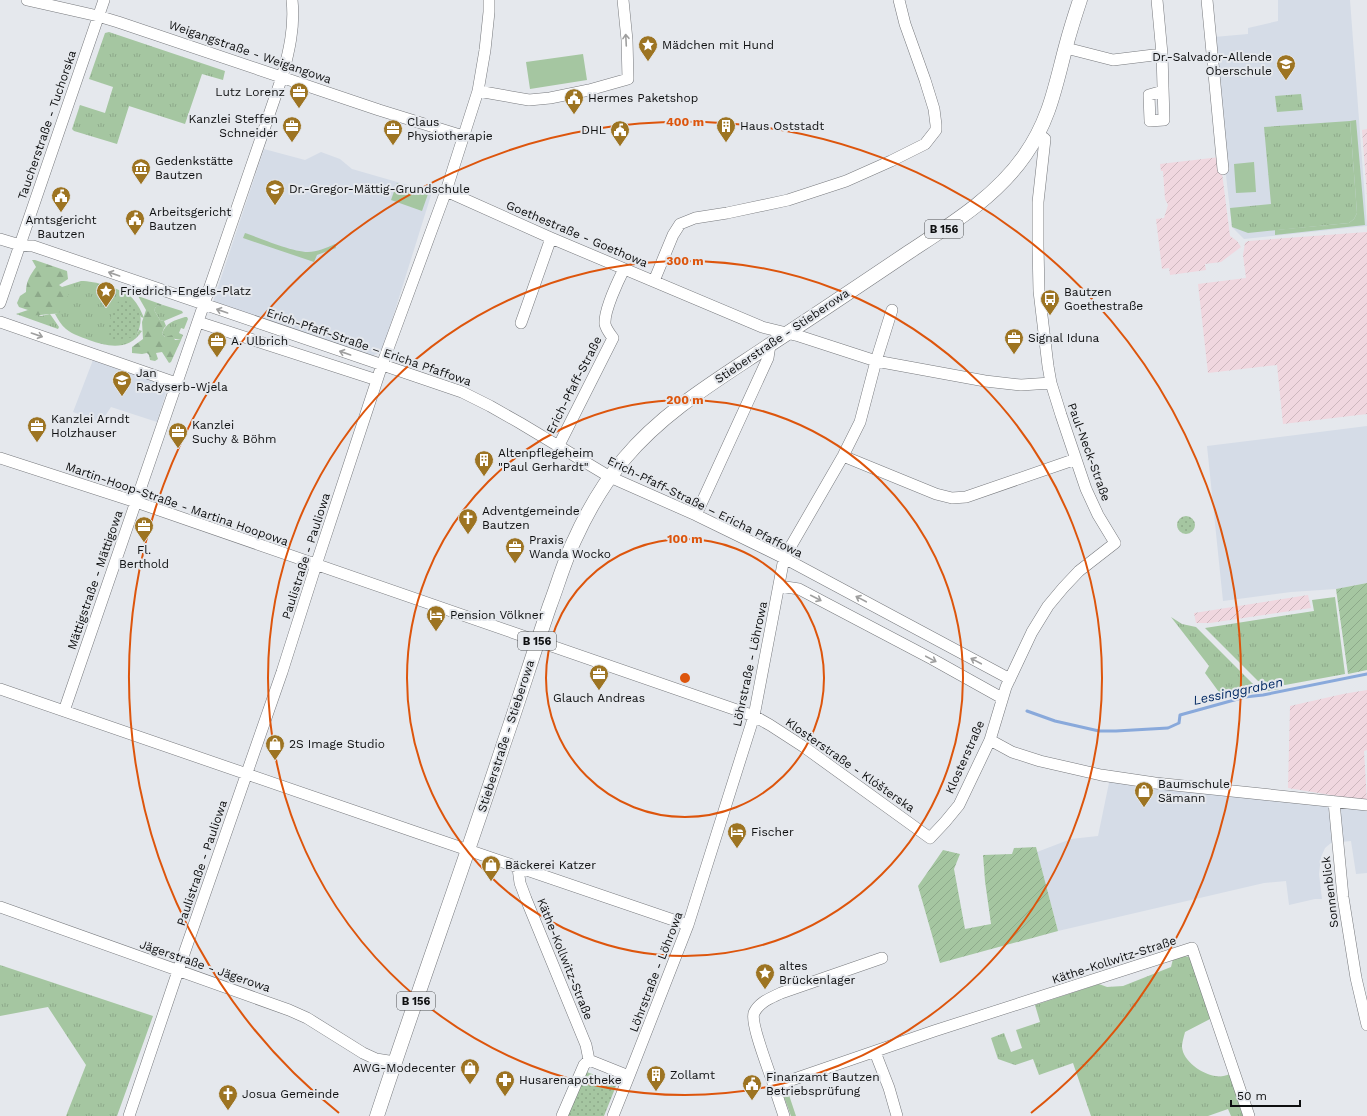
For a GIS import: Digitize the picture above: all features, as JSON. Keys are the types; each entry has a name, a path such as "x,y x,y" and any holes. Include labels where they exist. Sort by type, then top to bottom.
{"main road":[{"name":"B 156","path":"1038,134 1050,106 1080,0"},
{"name":"Stieberstraße - Stieberowa","path":"378,1116 537,642 574,539 610,477 644,437 677,409 720,377 970,211 1012,171 1038,134"}],"street":[{"name":"Weigangstraße - Weigangowa","path":"27,0 98,16 379,110 463,136"},
{"name":"Taucherstraße - Tuchorska","path":"0,303 104,0"},
{"name":"Mättigstraße - Mättigowa","path":"64,711 282,77 290,48 293,17 292,0"},
{"name":"Paulistraße - Pauliowa","path":"129,1116 282,672 382,365 446,191 478,91 485,50 489,0"},
{"path":"478,91 529,100 550,98 583,91 628,78 627,40 623,0"},
{"path":"654,281 673,234 680,224 695,218 727,214 788,200 846,181 925,144 936,130 934,109 905,24 899,0"},
{"path":"1157,0 1162,54 1163,91"},
{"path":"1207,0 1223,169"},
{"path":"1066,48 1113,60 1162,54"},
{"name":"Paul-Neck-Straße","path":"1038,134 1046,139 1038,202 1038,246 1039,291 1051,384 1086,489 1098,515 1115,543"},
{"name":"Goethestraße - Goethowa","path":"446,191 551,238 762,327 787,333 876,361 985,381 1021,384 1051,384"},
{"path":"521,323 551,238"},
{"name":"Erich-Pfaff-Straße – Ericha Pfaffowa","path":"0,239 20,245 33,246 462,392 496,409 610,477 696,515 784,558 1010,679"},
{"name":"Erich-Pfaff-Straße","path":"558,447 613,338 606,326 605,319 615,289 624,269"},
{"name":"Löhrstraße - Löhrowa","path":"613,1116 688,925 754,716 784,558 843,456 860,422 876,361 892,310"},
{"path":"0,322 176,383"},
{"path":"198,322 377,380"},
{"path":"696,515 768,358 770,345"},
{"path":"843,456 936,494 952,498 966,497 1076,459"},
{"name":"Martin-Hoop-Straße - Martina Hoopowa","path":"0,458 136,502 754,716"},
{"name":"Klosterstraße","path":"930,838 959,805 990,740 1002,698 1010,679 1032,632 1048,606 1079,571 1115,543"},
{"path":"779,586 799,589 932,659 1002,698"},
{"path":"0,689 518,868 688,925"},
{"name":"Klosterstraße - Klóšterska","path":"754,716 804,747 930,838"},
{"path":"990,740 1012,752 1079,771 1101,775 1155,783 1367,805"},
{"name":"Sonnenblick","path":"1334,802 1343,897 1356,978 1367,1025"},
{"name":"Käthe-Kollwitz-Straße","path":"518,868 520,883 586,1045 589,1060"},
{"name":"Jägerstraße - Jägerowa","path":"0,907 289,1010 307,1018 363,1053 376,1059 395,1062"},
{"name":"Käthe-Kollwitz-Straße","path":"774,1086 957,1024 1192,948 1249,1116"},
{"path":"784,1116 755,1027 753,1015 766,1000 781,993 882,958"},
{"path":"875,1052 889,1088 897,1116"},
{"path":"562,1116 584,1065 589,1060 629,1076"}],"shaded area":[{"name":"Dr.-Salvador-Allende Oberschule","path":"1278,0 1350,0 1367,226 1244,239 1232,227 1224,158 1214,37 1248,34 1248,28 1278,21"},
{"path":"1367,129 1367,196 1362,130"},
{"path":"264,149 305,160 321,152 340,159 352,169 432,192 382,352 371,356 213,302"},
{"path":"1220,157 1230,236 1237,241 1241,247 1221,262 1205,264 1206,270 1170,275 1169,268 1162,269 1156,219 1164,218 1168,205 1165,199 1163,171 1161,171 1160,164"},
{"path":"1367,232 1367,414 1283,424 1277,365 1208,373 1198,284 1246,278 1243,255 1245,243 1248,241"},
{"name":"Jan Radyserb-Wjela","path":"93,360 168,386 157,422 111,407 101,422 73,412"},
{"path":"1367,426 1367,583 1336,589 1291,592 1223,601 1207,446"},
{"path":"1308,595 1311,608 1210,623 1196,623 1194,613"},
{"path":"1367,690 1367,750 1364,751 1367,801 1288,788 1290,706"},
{"path":"1110,778 1367,807 1367,873 1356,874 1351,841 1331,843 1325,848 1321,857 1319,874 1322,899 1315,899 1289,905 1286,881 1264,883 1058,931 1037,852 1071,839 1098,836"}],"green space":[{"path":"109,32 225,71 223,80 202,74 185,124 129,106 117,144 74,131 72,129 80,105 105,113 113,87 89,79 105,33"},
{"path":"583,54 587,80 530,89 526,62"},
{"path":"1301,94 1303,110 1277,112 1275,96"},
{"path":"1356,120 1365,225 1275,235 1275,230 1349,223 1354,219 1357,213 1350,121"},
{"path":"1350,121 1357,213 1354,219 1349,223 1248,233 1232,227 1230,208 1271,204 1264,127"},
{"path":"1254,162 1256,192 1236,193 1234,164"},
{"path":"397,183 428,194 422,211 391,200"},
{"path":"245,233 301,251 315,251 335,244 336,248 317,255 314,262 243,238"},
{"path":"32,260 67,271 68,279 59,285 68,289 68,296 62,301 63,308 58,314 32,315 28,310 19,307 17,303 20,296 26,292 29,279 36,267"},
{"path":"81,281 93,282 113,288 132,298 144,318 141,317 138,311 136,337 139,330 142,331 137,337 131,342 118,346 111,346 80,337 64,327 55,314 58,314 62,301 62,287"},
{"path":"138,296 163,305 157,305 154,310 160,320 164,321 166,326 162,334 165,337 172,335 175,340 181,340 171,362 169,363 162,352 156,353 158,359 155,361 150,360 147,353 132,353 132,347 143,339 142,322 146,310"},
{"path":"123,300 135,306 138,310 141,319 139,330 136,337 113,340 110,338 109,333 110,319 118,302"},
{"path":"157,305 163,305 182,311 183,313 164,321 160,320 154,310"},
{"path":"28,310 41,316 50,314 59,327 58,329 16,314"},
{"path":"185,317 188,319 184,329 181,328 179,333 183,335 181,340 165,337 162,334 165,327 174,321"},
{"path":"1186,516 1192,519 1195,525 1192,531 1186,534 1180,531 1177,525 1180,519"},
{"path":"1367,583 1367,670 1348,674 1336,589"},
{"path":"1335,597 1345,674 1285,685 1258,681 1205,628 1314,611 1312,600"},
{"path":"1171,617 1182,624 1196,627 1255,686 1280,689 1224,699 1205,673 1209,666"},
{"path":"1036,847 1058,931 940,963 918,886 943,850 960,854 954,869 965,929 991,924 983,855 1012,854 1014,848"},
{"path":"1182,956 1192,957 1212,1018 1185,1032 1182,1045 1183,1052 1189,1062 1204,1073 1219,1076 1230,1074 1244,1116 1231,1116 1228,1109 1208,1116 1091,1116 1073,1063 1039,1075 1033,1059 1015,1065 998,1059 991,1038 1004,1033 1011,1052 1022,1048 1016,1030 1040,1022 1035,1005 1099,984 1107,987 1123,986 1171,967 1173,959"},
{"path":"0,965 153,1016 117,1116 66,1116 86,1065 48,1007 0,1016"},
{"path":"584,1071 614,1082 616,1086 604,1116 568,1116"},
{"path":"789,1095 796,1116 791,1116 784,1097"}],"waterway":[{"name":"Lessinggraben","path":"1027,711 1055,721 1099,731 1168,728 1179,723 1180,715 1245,697 1263,695 1367,674"}],"place":[{"name":"Mädchen mit Hund","path":"648,62"},
{"name":"Dr.-Salvador-Allende Oberschule","path":"1286,81"},
{"name":"Lutz Lorenz","path":"299,109"},
{"name":"Hermes Paketshop","path":"574,115"},
{"name":"Kanzlei Steffen Schneider","path":"292,143"},
{"name":"Haus Oststadt","path":"726,143"},
{"name":"Claus Physiotherapie","path":"393,146"},
{"name":"DHL","path":"620,147"},
{"name":"Gedenkstätte Bautzen","path":"141,185"},
{"name":"Dr.-Gregor-Mättig-Grundschule","path":"275,206"},
{"name":"Amtsgericht Bautzen","path":"61,213"},
{"name":"Arbeitsgericht Bautzen","path":"135,236"},
{"name":"Friedrich-Engels-Platz","path":"106,308"},
{"name":"Bautzen Goethestraße","path":"1050,316"},
{"name":"Signal Iduna","path":"1014,355"},
{"name":"A. Ulbrich","path":"217,358"},
{"name":"Jan Radyserb-Wjela","path":"122,397"},
{"name":"Kanzlei Arndt Holzhauser","path":"37,443"},
{"name":"Kanzlei Suchy & Böhm","path":"178,449"},
{"name":"Altenpflegeheim \"Paul Gerhardt\"","path":"484,477"},
{"name":"Adventgemeinde Bautzen","path":"468,535"},
{"name":"Fl. Berthold","path":"144,543"},
{"name":"Praxis Wanda Wocko","path":"515,564"},
{"name":"Pension Völkner","path":"436,632"},
{"name":"Glauch Andreas","path":"599,691"},
{"name":"2S Image Studio","path":"275,761"},
{"name":"Baumschule Sämann","path":"1144,808"},
{"name":"Fischer","path":"737,849"},
{"name":"Bäckerei Katzer","path":"491,882"},
{"name":"altes Brückenlager","path":"765,990"},
{"name":"AWG-Modecenter","path":"470,1085"},
{"name":"Zollamt","path":"656,1092"},
{"name":"Husarenapotheke","path":"505,1097"},
{"name":"Finanzamt Bautzen Betriebsprüfung","path":"752,1101"},
{"name":"Josua Gemeinde","path":"228,1111"}]}
